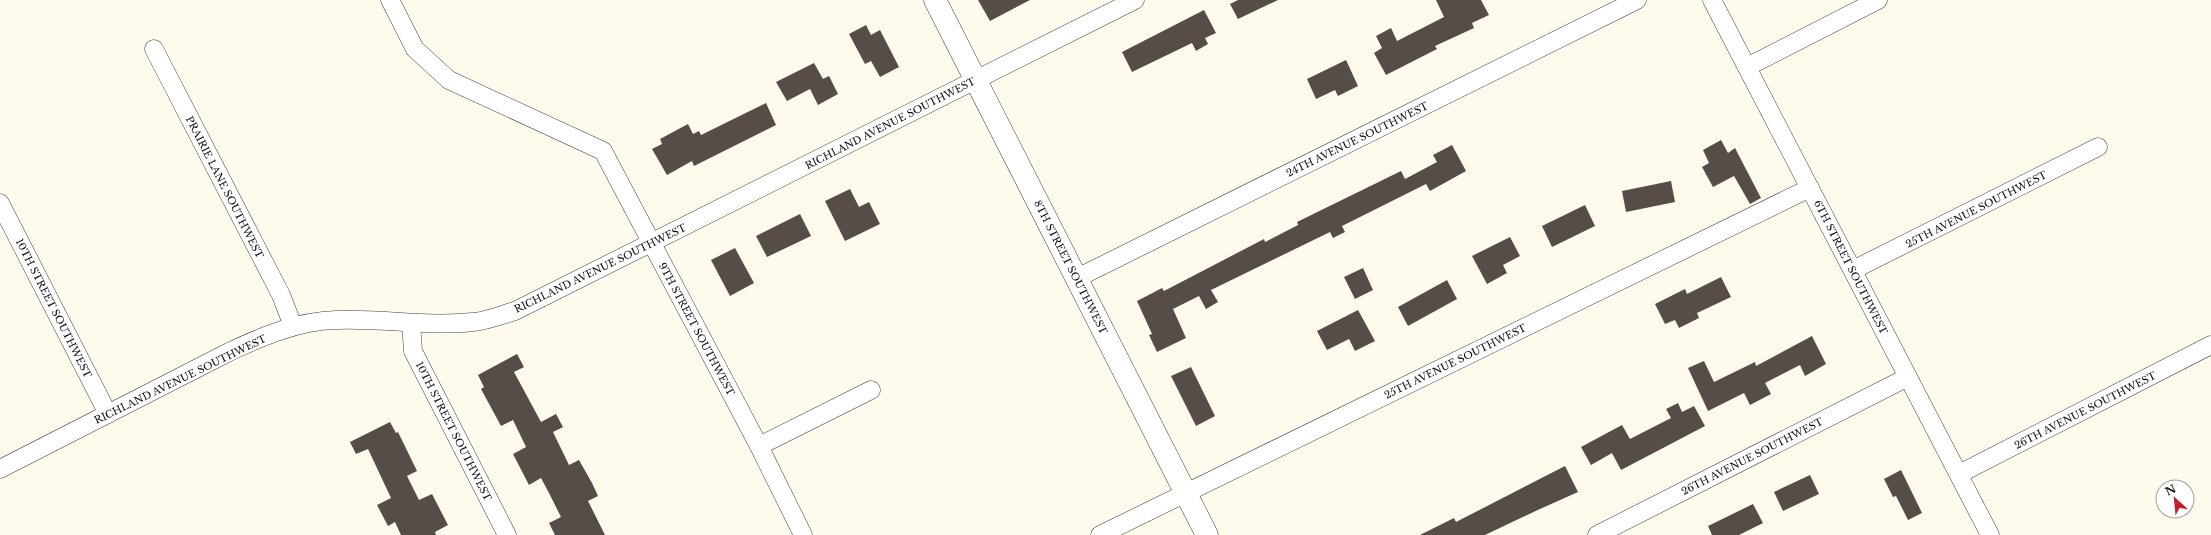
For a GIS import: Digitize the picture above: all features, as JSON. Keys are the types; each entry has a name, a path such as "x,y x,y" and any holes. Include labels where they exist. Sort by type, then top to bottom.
{"street":[{"name":"9TH STREET SOUTHWEST","path":"390,0 415,49 449,80 603,151 759,446 803,535"},
{"name":"8TH STREET SOUTHWEST","path":"935,0 1207,535"},
{"name":"RICHLAND AVENUE SOUTHWEST","path":"0,470 236,349 260,338 293,326 336,320 411,323 474,322 515,311 1135,0"},
{"name":"24TH AVENUE SOUTHWEST","path":"1077,278 1637,0"},
{"name":"6TH STREET SOUTHWEST","path":"1712,0 1990,535"},
{"path":"1747,66 1878,0"},
{"name":"PRAIRIE LANE SOUTHWEST","path":"154,49 281,295 293,326"},
{"name":"25TH AVENUE SOUTHWEST","path":"1853,270 2098,147"},
{"name":"25TH AVENUE SOUTHWEST","path":"1100,535 1810,188"},
{"name":"10TH STREET SOUTHWEST","path":"0,203 108,414"},
{"name":"10TH STREET SOUTHWEST","path":"411,323 413,351 507,535"},
{"name":"26TH AVENUE SOUTHWEST","path":"1959,474 2211,345"},
{"name":"26TH AVENUE SOUTHWEST","path":"1597,535 1908,377"},
{"path":"759,446 871,390"}],"building":[{"path":"978,0 1030,0 990,21"},
{"path":"1238,0 1278,0 1238,19 1230,4"},
{"path":"1436,0 1481,0 1489,15 1472,23 1474,28 1435,46 1437,49 1386,75 1374,53 1382,48 1376,36 1391,28 1397,41 1444,17"},
{"path":"1204,10 1216,33 1205,38 1208,44 1196,51 1192,43 1132,72 1122,52"},
{"path":"866,25 871,35 880,30 899,67 880,77 871,61 865,64 849,34"},
{"path":"1346,60 1358,86 1338,96 1335,90 1316,99 1307,79"},
{"path":"814,63 823,79 829,76 838,94 818,105 810,89 787,101 776,82"},
{"path":"766,103 776,125 694,166 692,161 667,175 652,149 662,144 660,139 688,124 693,134 699,131 701,135"},
{"path":"1721,140 1728,153 1735,148 1761,198 1750,204 1734,176 1713,187 1702,167 1709,163 1703,150"},
{"path":"1452,145 1466,171 1430,191 1426,184 1342,226 1345,232 1333,238 1330,232 1211,290 1218,302 1206,309 1199,296 1173,309 1186,338 1157,352 1149,335 1152,334 1137,301 1162,288 1164,291 1264,239 1265,242 1298,225 1297,222 1401,171 1405,179 1437,162 1433,155"},
{"path":"1671,181 1675,202 1626,212 1622,191"},
{"path":"850,189 859,207 869,202 880,224 845,241 825,201"},
{"path":"1585,205 1595,226 1552,247 1542,226"},
{"path":"800,214 811,236 767,257 756,236"},
{"path":"1510,237 1520,256 1503,265 1507,273 1487,284 1472,256"},
{"path":"735,248 754,283 730,296 711,260"},
{"path":"1363,268 1373,290 1355,299 1344,277"},
{"path":"1721,277 1731,297 1697,313 1699,318 1679,328 1675,320 1665,324 1655,304 1685,289 1687,294"},
{"path":"1447,280 1457,299 1408,326 1398,307"},
{"path":"1358,310 1375,341 1355,351 1349,339 1327,350 1317,331"},
{"path":"1812,336 1826,364 1805,376 1800,365 1765,383 1771,394 1750,405 1744,393 1708,411 1688,368 1704,361 1714,382 1755,362 1756,366"},
{"path":"517,354 524,367 514,372 541,422 556,414 563,427 553,432 569,465 579,460 592,483 598,496 588,501 605,535 555,535 549,523 561,517 541,478 529,485 513,454 526,447 513,420 501,426 481,389 484,387 478,375"},
{"path":"1191,367 1215,416 1196,426 1171,376"},
{"path":"1678,403 1682,412 1694,406 1705,426 1621,470 1612,453 1591,465 1581,447 1622,425 1630,439 1671,418 1666,409"},
{"path":"390,422 396,433 398,432 417,471 407,476 419,500 432,494 448,525 435,532 436,535 401,535 395,522 388,526 377,505 391,498 368,449 356,454 350,442"},
{"path":"1565,466 1578,492 1485,535 1420,535 1454,518 1456,522"},
{"path":"1901,470 1922,513 1908,520 1896,496 1893,497 1884,479"},
{"path":"1810,475 1819,494 1783,511 1774,492"},
{"path":"1753,504 1763,523 1739,535 1712,535 1708,526"}]}
